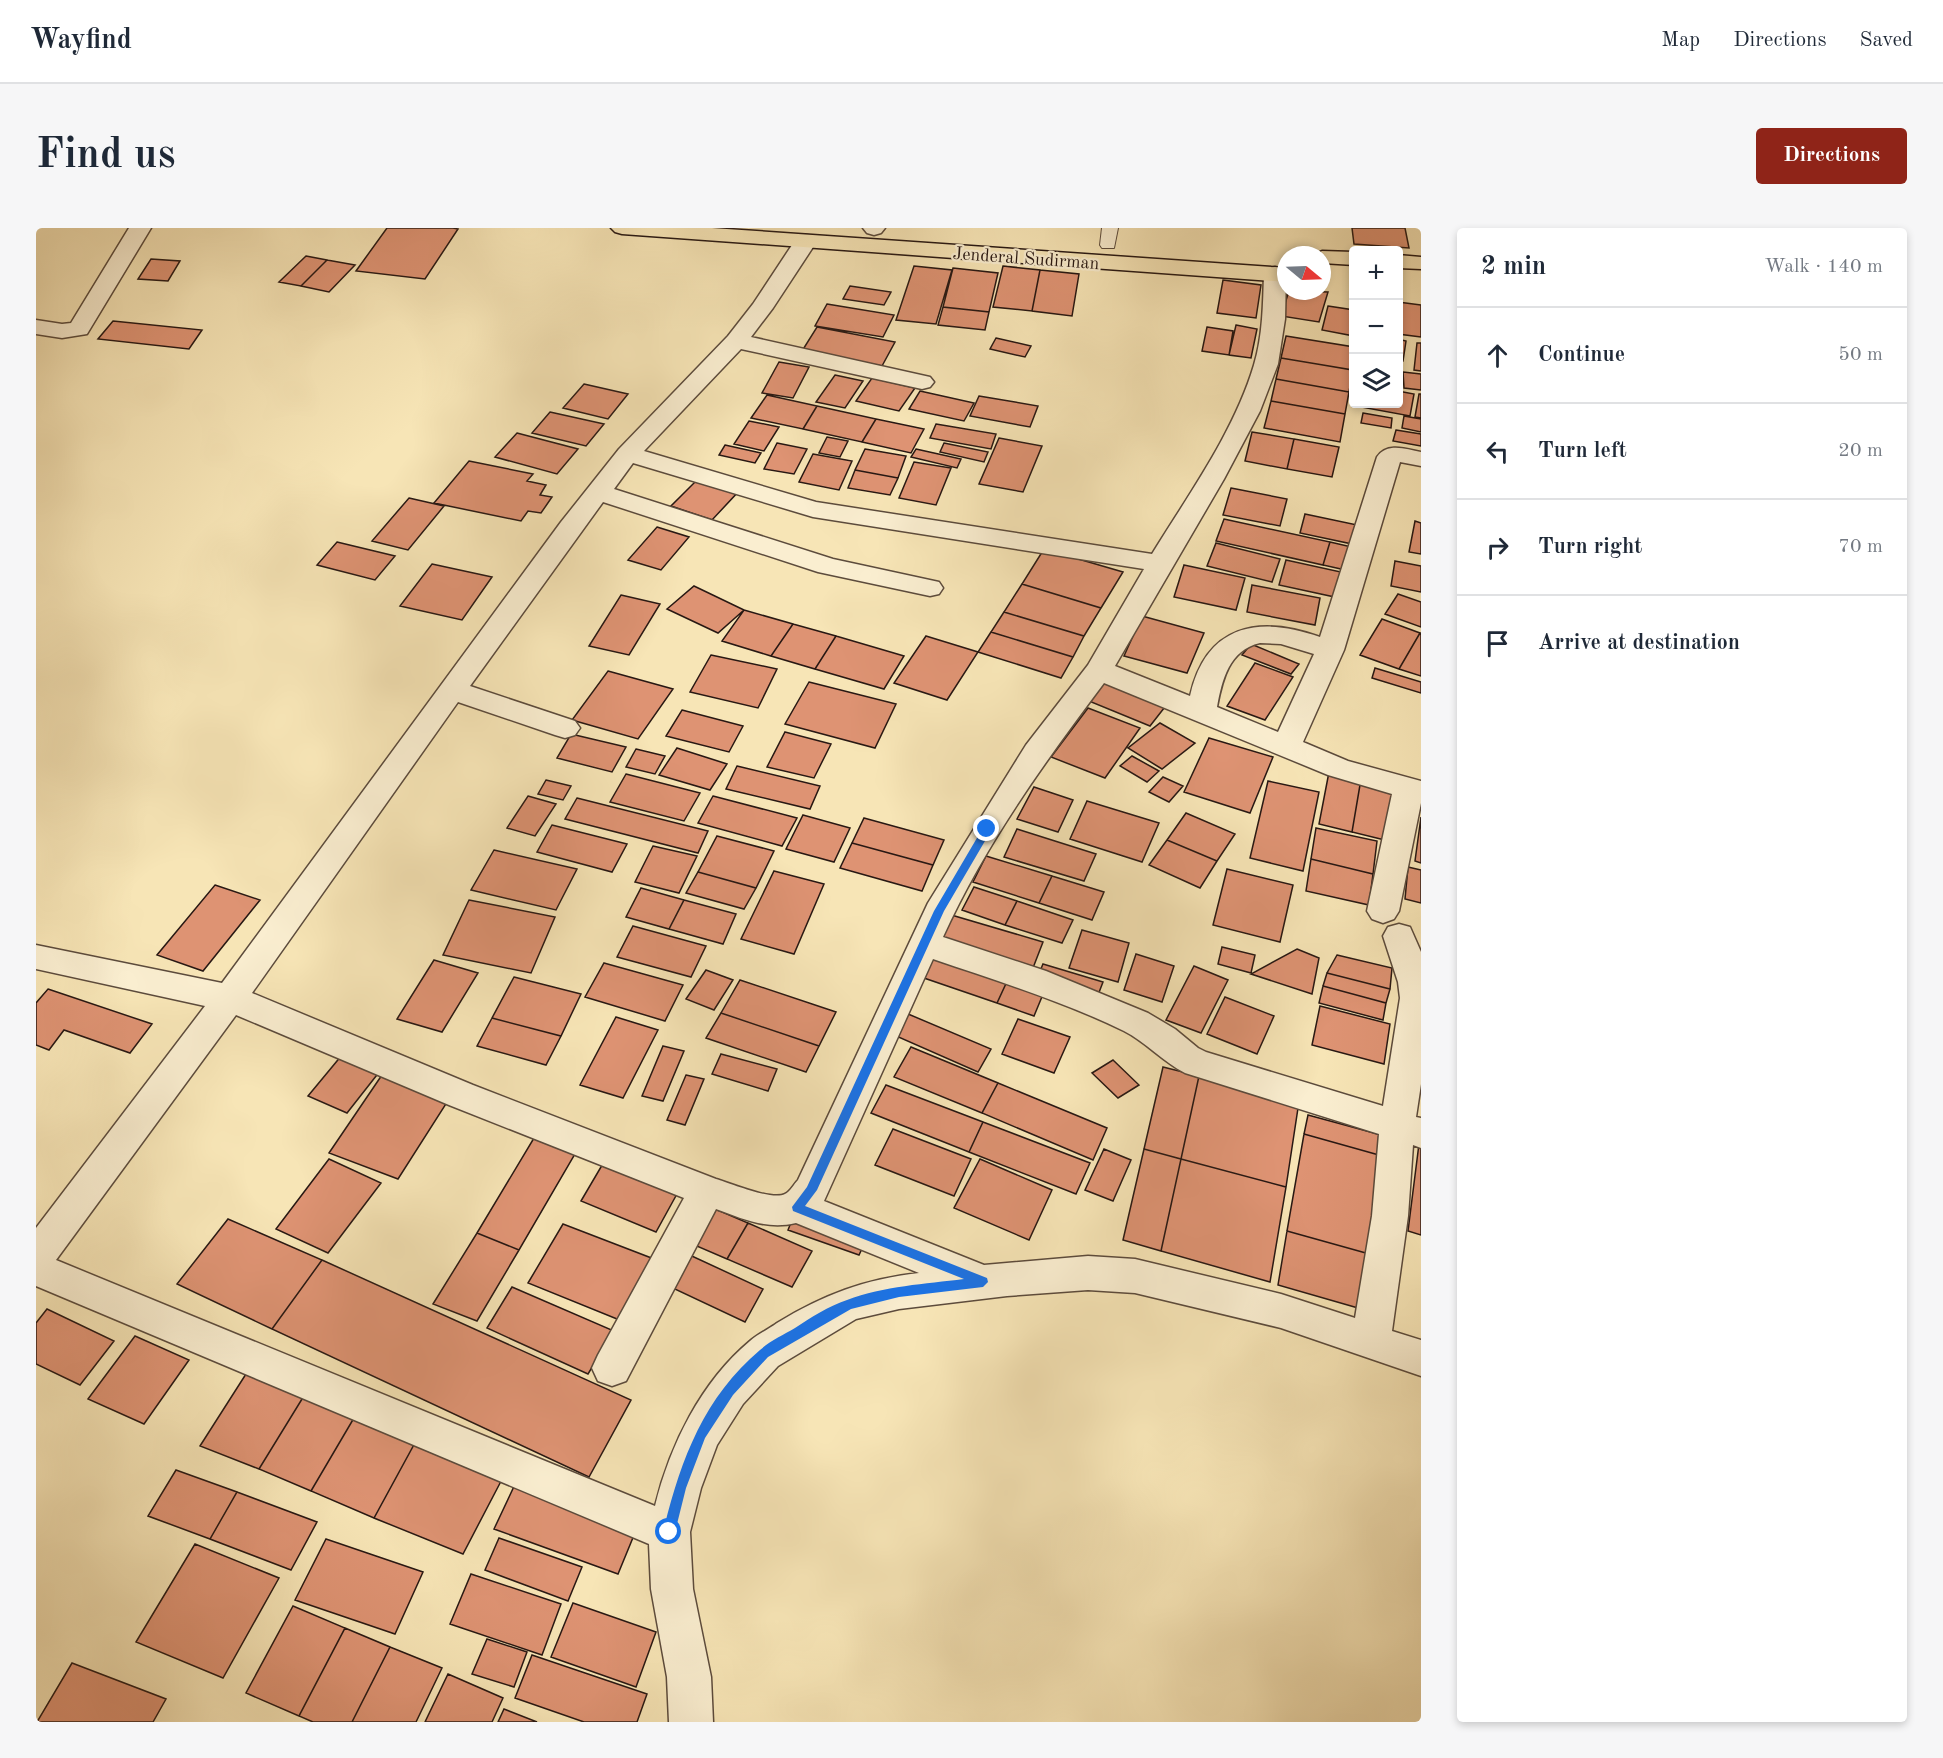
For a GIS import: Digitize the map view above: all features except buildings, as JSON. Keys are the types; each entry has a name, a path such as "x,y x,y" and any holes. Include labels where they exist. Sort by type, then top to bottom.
{"highway":[{"name":"Jenderal Sudirman","path":"622,228 806,241 1277,268"},
{"name":"Jenderal Sudirman","path":"869,228 1109,237 1277,267"},
{"path":"1331,258 1349,259"},
{"path":"1403,261 1421,263"},
{"path":"1331,277 1349,278"},
{"path":"1403,281 1421,282"}],"street":[{"path":"36,327 62,332 79,329 140,228"},
{"path":"36,1257 230,998 570,527 628,454 736,341 774,291 806,241"},
{"path":"797,1207 811,1190 939,911 987,829 1036,753 1099,670 1160,562 1211,479 1248,411 1266,364 1277,300"},
{"path":"736,341 922,382"},
{"path":"628,454 813,509 1160,562"},
{"path":"1286,747 1330,650 1389,457 1396,454 1421,459"},
{"path":"598,492 827,567 930,588"},
{"path":"1201,713 1204,687 1218,656 1240,638 1263,634 1299,638 1330,650"},
{"path":"1099,670 1338,768 1414,790 1391,923 1415,982 1417,998 1409,1130 1390,1216 1371,1340"},
{"path":"452,690 565,728"},
{"path":"925,944 1034,980 1136,1022 1163,1038 1186,1058 1197,1063 1409,1130"},
{"path":"36,957 230,998 461,1095 707,1191 757,1208 780,1211 797,1207 983,1282"},
{"path":"612,1368 707,1191"},
{"path":"36,1269 669,1532"},
{"path":"691,1722 689,1677 672,1589 669,1532 680,1488 700,1435 729,1391 764,1353 848,1304 899,1292 983,1282 1088,1273 1135,1276 1281,1311 1421,1358"}],"route":[{"path":"669,1532 680,1488 700,1435 729,1391 764,1353 848,1304 899,1292 983,1282 797,1207 811,1190 939,911 987,829"}]}
